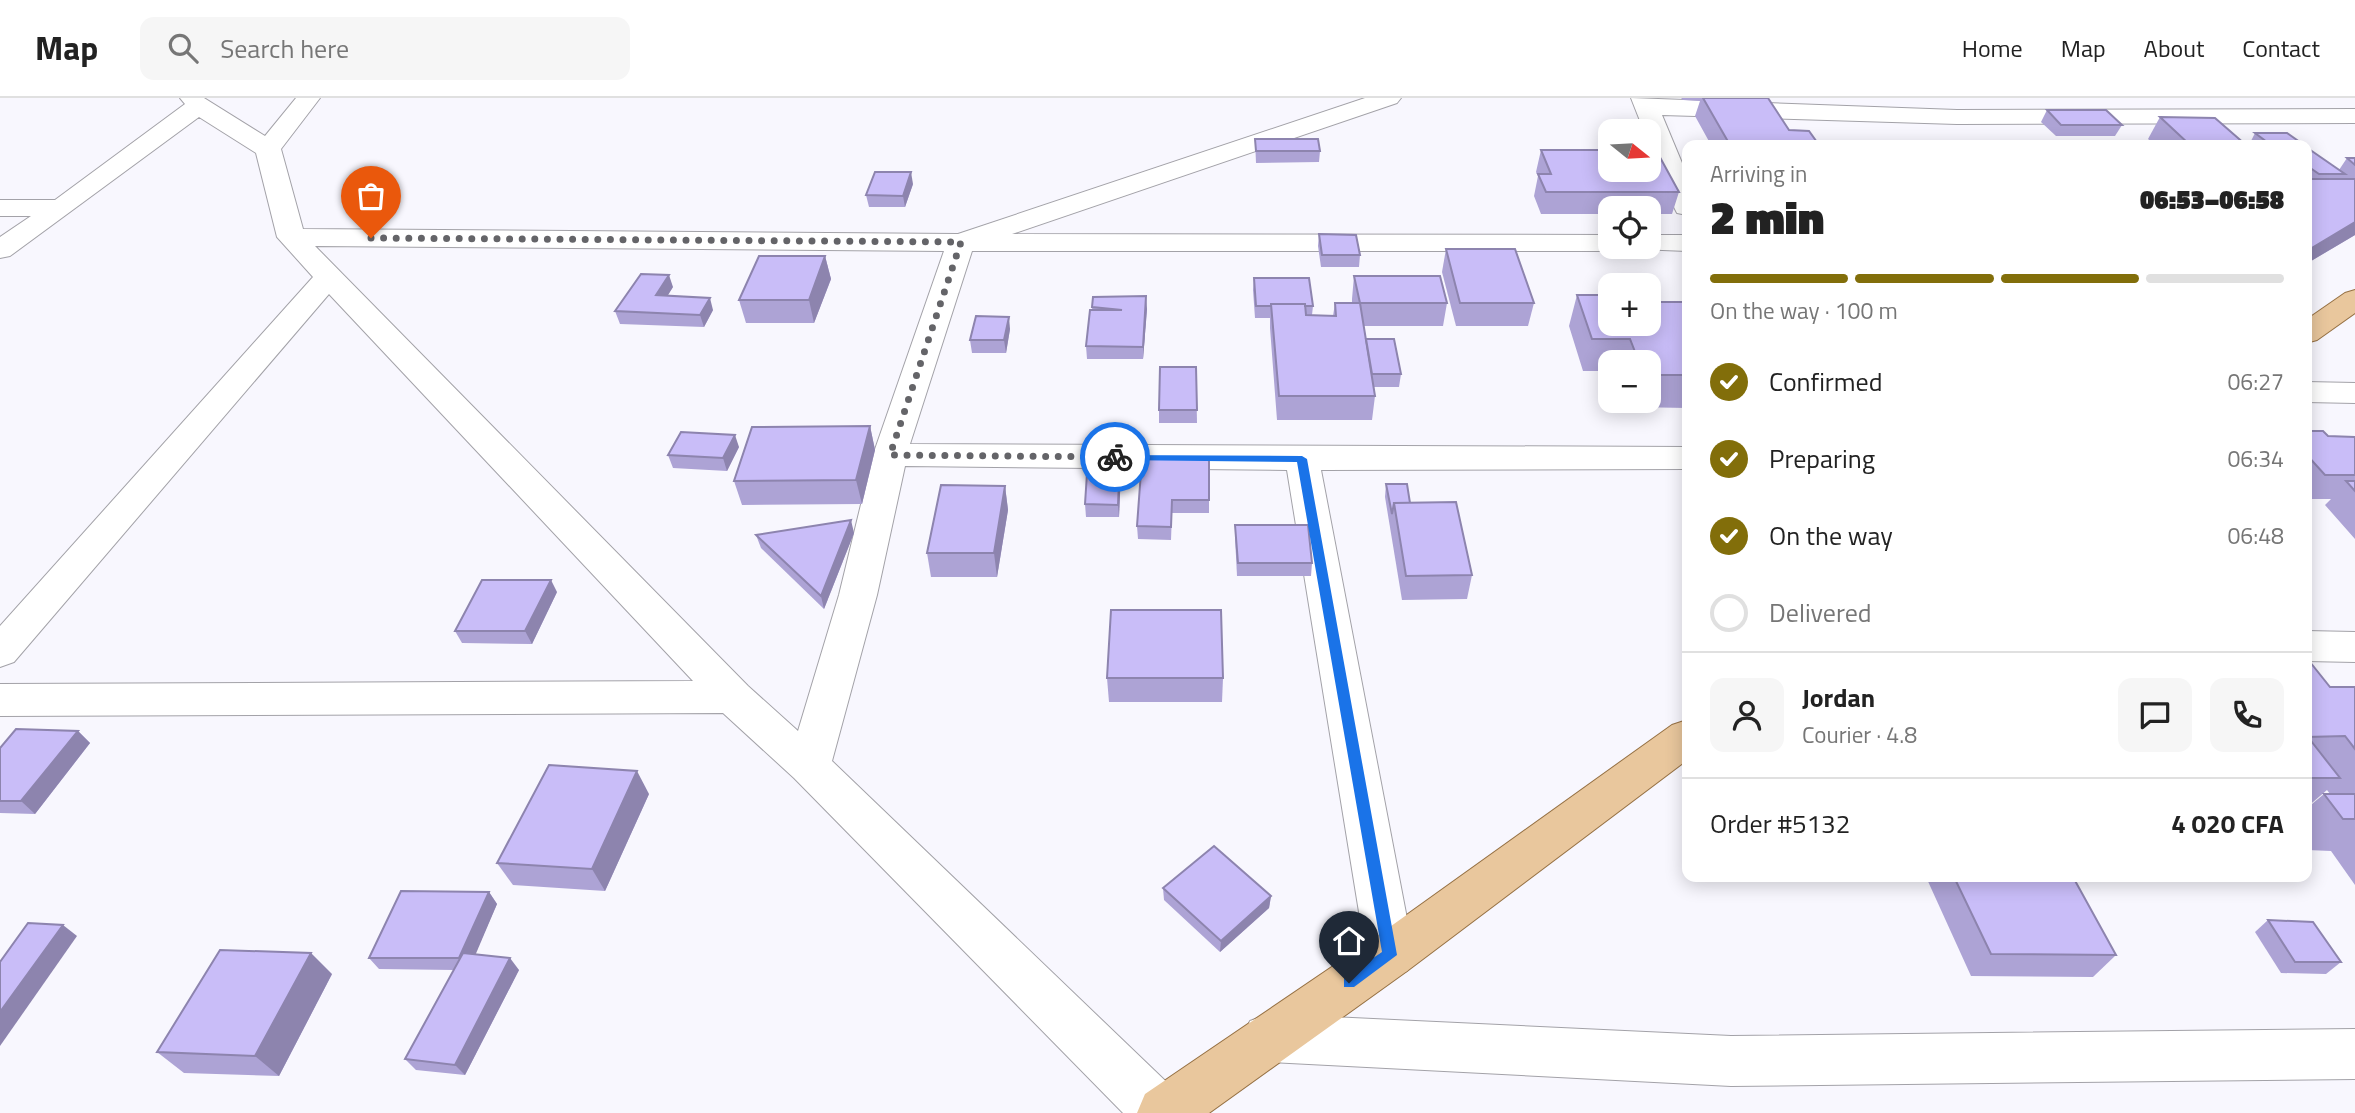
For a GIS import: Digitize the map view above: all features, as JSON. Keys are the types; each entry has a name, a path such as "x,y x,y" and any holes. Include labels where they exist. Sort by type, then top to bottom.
{"main road":[{"path":"2312,330 2355,299"},
{"path":"1162,1113 1390,955 1682,741"}],"street":[{"path":"268,149 308,98"},
{"path":"961,242 1389,98"},
{"path":"1940,98 1976,140"},
{"path":"0,250 61,208 195,102 268,149 291,237 733,696 809,766 1162,1113"},
{"path":"1682,194 1646,103 1957,117 2355,116"},
{"path":"0,208 61,208"},
{"path":"291,237 1598,243"},
{"path":"809,766 858,595 890,455 961,242"},
{"path":"1661,243 1682,243"},
{"path":"0,652 330,275"},
{"path":"2312,392 2355,393"},
{"path":"890,455 1302,459 1682,458"},
{"path":"1302,459 1390,955"},
{"path":"2312,646 2355,647"},
{"path":"0,700 733,696"},
{"path":"1268,1038 1731,1061 2355,1054"}],"building":[{"path":"1703,98 1768,98 1789,130 1809,131 1815,140 1727,140"},
{"path":"2047,110 2106,110 2122,125 2061,125"},
{"path":"2160,117 2215,118 2240,140 2185,140"},
{"path":"2255,133 2287,133 2297,140 2264,140"},
{"path":"1255,139 1318,139 1320,151 1256,151"},
{"path":"1541,150 1598,150 1598,182 1661,182 1661,159 1679,192 1546,192 1538,174 1551,174"},
{"path":"2312,151 2345,174 2319,174 2312,169"},
{"path":"875,172 911,172 903,196 866,195"},
{"path":"2312,179 2355,179 2355,222 2312,248"},
{"path":"1319,234 1356,235 1360,255 1322,255"},
{"path":"1446,249 1515,249 1534,303 1460,303"},
{"path":"759,256 825,256 809,300 739,300"},
{"path":"641,274 669,275 656,295 710,298 700,315 615,311"},
{"path":"1354,276 1440,276 1447,303 1360,303"},
{"path":"1254,278 1309,278 1313,306 1256,306"},
{"path":"1577,295 1598,295 1598,336 1661,336 1661,302 1682,302 1682,375 1661,375 1661,350 1634,350 1630,339 1592,339"},
{"path":"1146,296 1143,347 1086,346 1090,310 1122,310 1092,307 1093,297"},
{"path":"1335,303 1360,303 1375,396 1279,396 1271,304 1305,304 1306,315 1336,316"},
{"path":"976,316 1009,317 1004,340 970,340"},
{"path":"1366,339 1394,339 1401,374 1372,374"},
{"path":"1160,367 1196,367 1197,410 1159,410"},
{"path":"870,426 856,480 734,481 752,427"},
{"path":"2312,431 2323,431 2328,436 2355,437 2355,475 2325,475 2312,461"},
{"path":"681,432 735,435 723,458 668,455"},
{"path":"1088,458 1120,458 1118,505 1085,504"},
{"path":"1142,458 1209,458 1209,500 1172,500 1171,527 1137,526"},
{"path":"2346,481 2355,481 2355,491"},
{"path":"1386,484 1407,484 1410,503 1394,503 1392,514"},
{"path":"941,485 1005,486 994,553 927,553"},
{"path":"1456,502 1472,575 1406,576 1394,503"},
{"path":"851,520 821,596 756,535"},
{"path":"1235,525 1308,525 1312,563 1238,563"},
{"path":"482,580 551,580 525,631 455,631"},
{"path":"1111,610 1221,610 1223,678 1107,678"},
{"path":"2312,664 2330,687 2355,687 2355,749 2345,736 2312,737"},
{"path":"16,729 78,731 21,801 0,801 0,748"},
{"path":"2312,742 2340,778 2312,778"},
{"path":"549,765 637,771 592,869 497,863"},
{"path":"2324,794 2355,794 2355,819 2343,819"},
{"path":"1214,846 1271,896 1221,941 1163,888"},
{"path":"1956,882 2076,882 2116,955 1991,954"},
{"path":"401,891 489,892 459,958 369,958"},
{"path":"2268,920 2313,922 2341,962 2295,962"},
{"path":"28,923 63,925 0,1012 0,962"},
{"path":"220,950 311,953 255,1056 157,1052"},
{"path":"463,953 510,958 455,1065 405,1059"}],"way so far":[{"path":"371,238 961,242 890,455 1115,457"}],"route":[{"path":"1115,457 1302,459 1390,955 1349,983"}]}
